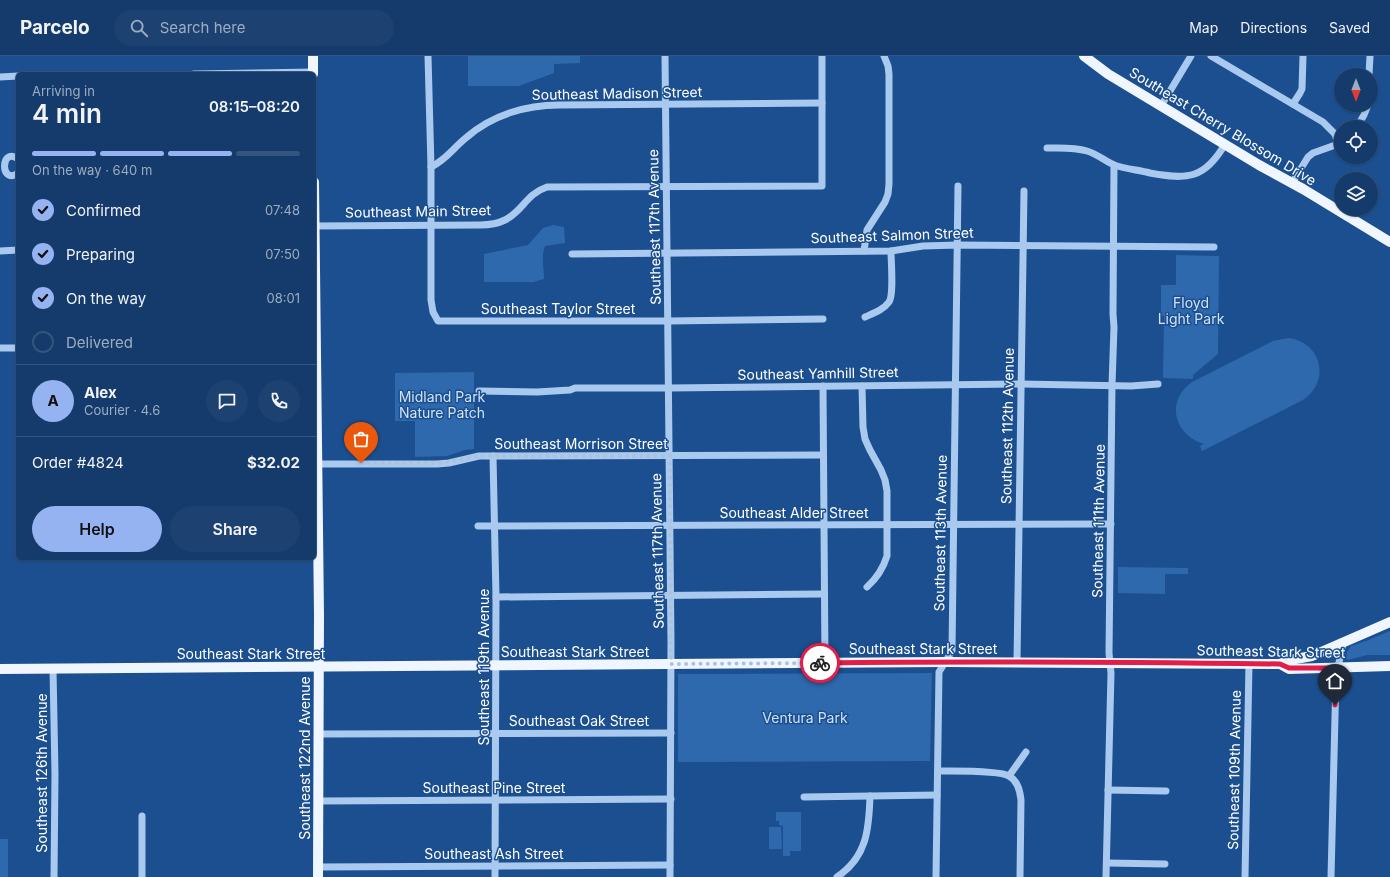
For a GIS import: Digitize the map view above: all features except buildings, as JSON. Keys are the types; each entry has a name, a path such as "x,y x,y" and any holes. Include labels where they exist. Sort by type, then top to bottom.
{"main road":[{"path":"313,56 313,72"},
{"name":"Southeast Cherry Blossom Drive","path":"1084,56 1108,74 1390,242"},
{"name":"Southeast 122nd Avenue","path":"316,464 319,666 318,872"},
{"path":"1280,664 1290,660 1312,656 1390,622"},
{"name":"Southeast Stark Street","path":"0,669 945,662 1280,664 1289,668 1390,666"}],"street":[{"path":"428,56 431,226"},
{"name":"Southeast 117th Avenue","path":"665,56 671,596 670,877"},
{"path":"822,56 822,103"},
{"path":"864,251 867,230 885,202 888,194 889,74 884,56"},
{"path":"1161,106 1191,56"},
{"path":"1211,56 1293,104 1326,125 1334,133"},
{"path":"1293,104 1302,89 1303,56"},
{"path":"1369,68 1370,56"},
{"path":"0,77 16,76"},
{"name":"Southeast Madison Street","path":"431,167 442,162 459,144 477,129 504,115 528,108 553,105 822,103"},
{"name":"Southeast Main Street","path":"316,226 480,226 494,224 506,220 520,208 534,192 547,187 822,186 822,103"},
{"path":"1047,148 1075,148 1088,151 1114,165 1168,176 1189,176 1199,172 1213,162 1225,144"},
{"path":"1292,183 1308,157 1313,153 1334,145"},
{"path":"16,158 9,156 5,158 2,166 4,172 7,174 16,174"},
{"name":"Southeast 111th Avenue","path":"1106,877 1114,328 1114,165"},
{"name":"Southeast 113th Avenue","path":"936,877 939,672 952,651 958,186"},
{"name":"Southeast 112th Avenue","path":"1017,662 1024,190"},
{"name":"Southeast Taylor Street","path":"431,226 431,300 433,312 438,321 822,319"},
{"name":"Southeast Salmon Street","path":"572,254 891,251 923,246 958,245 1214,247"},
{"path":"0,251 16,250"},
{"path":"866,317 884,307 890,300 892,292 891,251"},
{"path":"0,348 16,348"},
{"name":"Southeast Yamhill Street","path":"479,391 537,392 570,390 575,388 956,384 1131,386 1158,384"},
{"path":"823,386 825,663"},
{"path":"862,386 863,427 865,439 885,480 887,491 888,524 888,548 884,566 876,579 867,588"},
{"name":"Southeast Morrison Street","path":"316,464 438,464 449,463 472,457 493,456 823,455"},
{"name":"Southeast 119th Avenue","path":"493,456 496,597 495,877"},
{"name":"Southeast Alder Street","path":"478,526 1018,523 1111,524"},
{"path":"496,597 824,594"},
{"path":"1330,877 1336,677 1343,643"},
{"name":"Southeast 109th Avenue","path":"1245,877 1249,664"},
{"name":"Southeast 126th Avenue","path":"53,668 55,768 54,877"},
{"name":"Southeast Oak Street","path":"318,734 671,733"},
{"path":"1010,776 1026,752"},
{"path":"938,771 996,773 1010,776 1014,781 1020,790 1020,877"},
{"path":"1108,790 1166,790"},
{"path":"837,877 850,866 861,852 868,831 870,796"},
{"path":"804,797 937,796"},
{"name":"Southeast Pine Street","path":"318,801 670,799"},
{"path":"142,816 142,877"},
{"path":"1107,863 1165,864"},
{"name":"Southeast Ash Street","path":"318,872 495,866 670,866"}],"green space":[{"path":"468,56 580,56 580,63 554,64 554,73 519,86 468,86"},
{"path":"553,225 564,227 565,243 545,246 543,258 544,279 533,282 484,282 484,254 528,245 543,228"},
{"name":"Floyd Light Park","path":"1176,255 1219,256 1218,354 1193,375 1193,379 1163,378 1164,316 1161,316 1161,285 1176,285"},
{"path":"1288,338 1300,341 1309,347 1315,355 1319,365 1317,385 1310,394 1301,401 1202,451 1200,446 1204,444 1194,440 1186,433 1180,425 1177,417 1176,408 1178,398 1184,390 1192,382 1273,341"},
{"name":"Midland Park Nature Patch","path":"474,372 474,449 465,450 447,456 415,457 415,421 395,421 395,373"},
{"path":"1118,567 1188,568 1188,574 1165,574 1165,594 1118,593"},
{"path":"1390,631 1390,655 1367,655 1348,660 1346,659 1347,652 1351,646"},
{"name":"Ventura Park","path":"932,673 930,761 678,762 678,674"},
{"path":"776,812 801,812 801,851 790,851 790,856 783,856 783,826 779,825 779,821 776,821"},
{"path":"769,827 781,827 782,849 769,849"},
{"path":"0,839 8,839 8,877 0,877"}],"way so far":[{"path":"361,463 438,464 479,456 670,456 671,664 820,663"}],"route":[{"path":"820,663 1011,662 1280,664 1289,668 1337,668 1335,705"}]}
